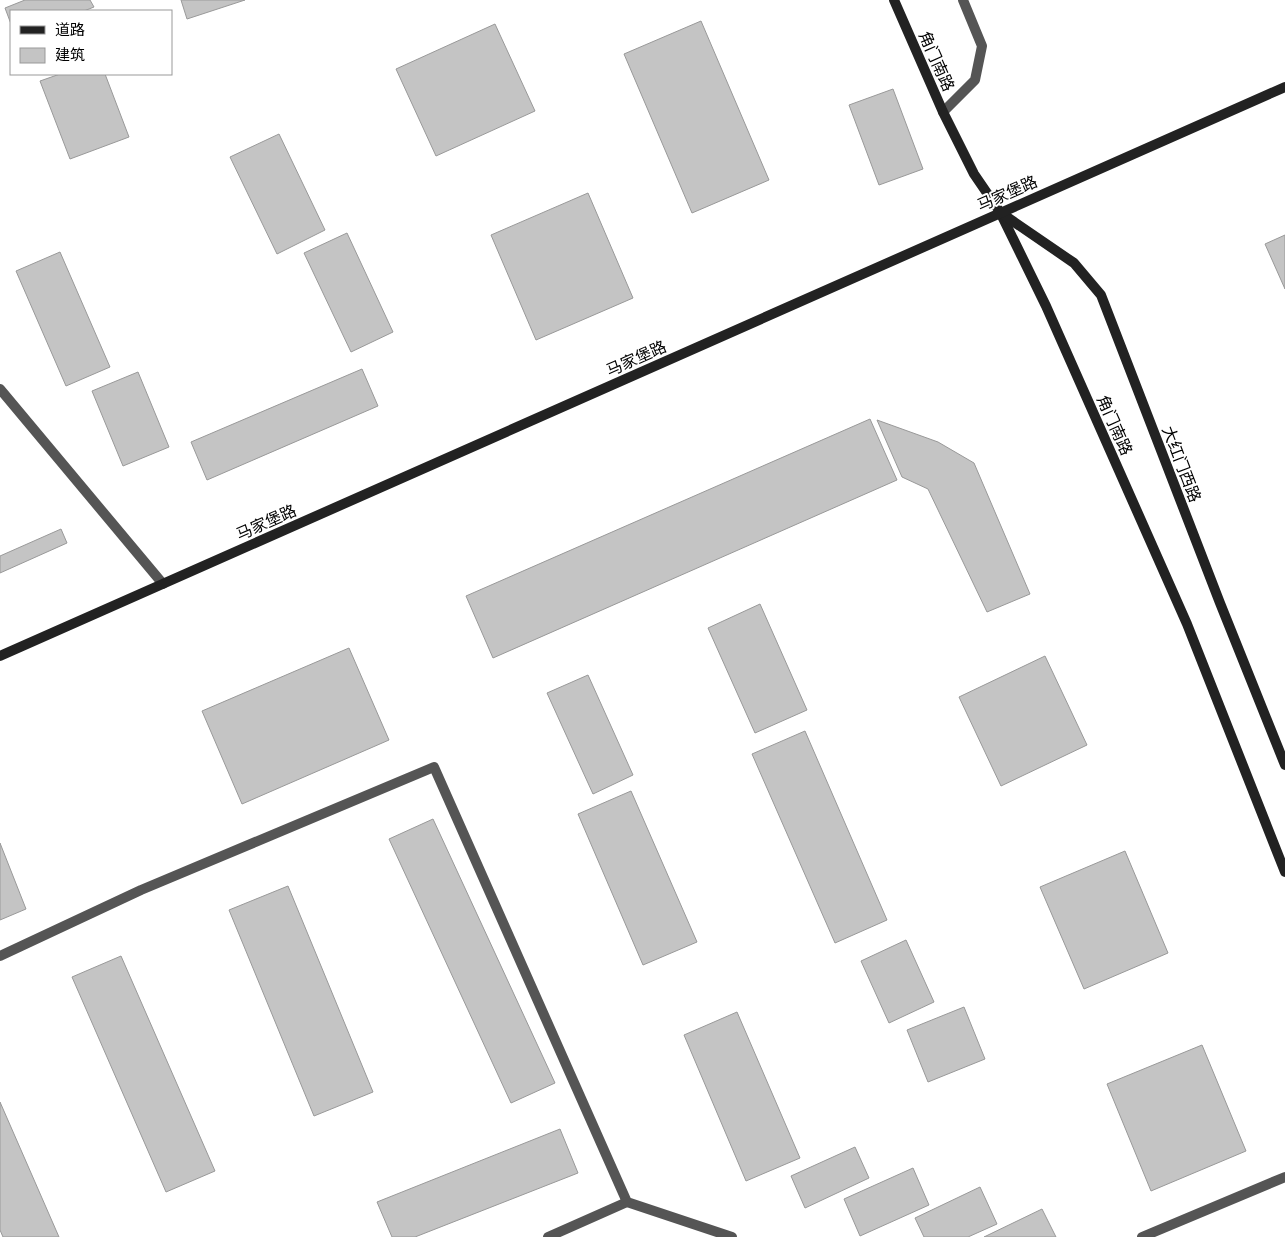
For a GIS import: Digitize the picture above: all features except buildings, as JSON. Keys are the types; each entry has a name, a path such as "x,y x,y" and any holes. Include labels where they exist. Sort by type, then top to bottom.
{"street":[{"name":"角门南路","path":"894,0 943,112 974,174 1000,212 1046,306 1186,624 1285,872"},
{"path":"943,112 975,80 982,46 963,0"},
{"name":"马家堡路","path":"0,656 1285,87"},
{"name":"大红门西路","path":"1000,212 1074,263 1101,295 1285,765"},
{"path":"0,389 163,584"},
{"path":"0,956 141,890 434,768 628,1202"},
{"path":"1142,1237 1285,1178"},
{"path":"548,1237 628,1202 732,1237"}]}
